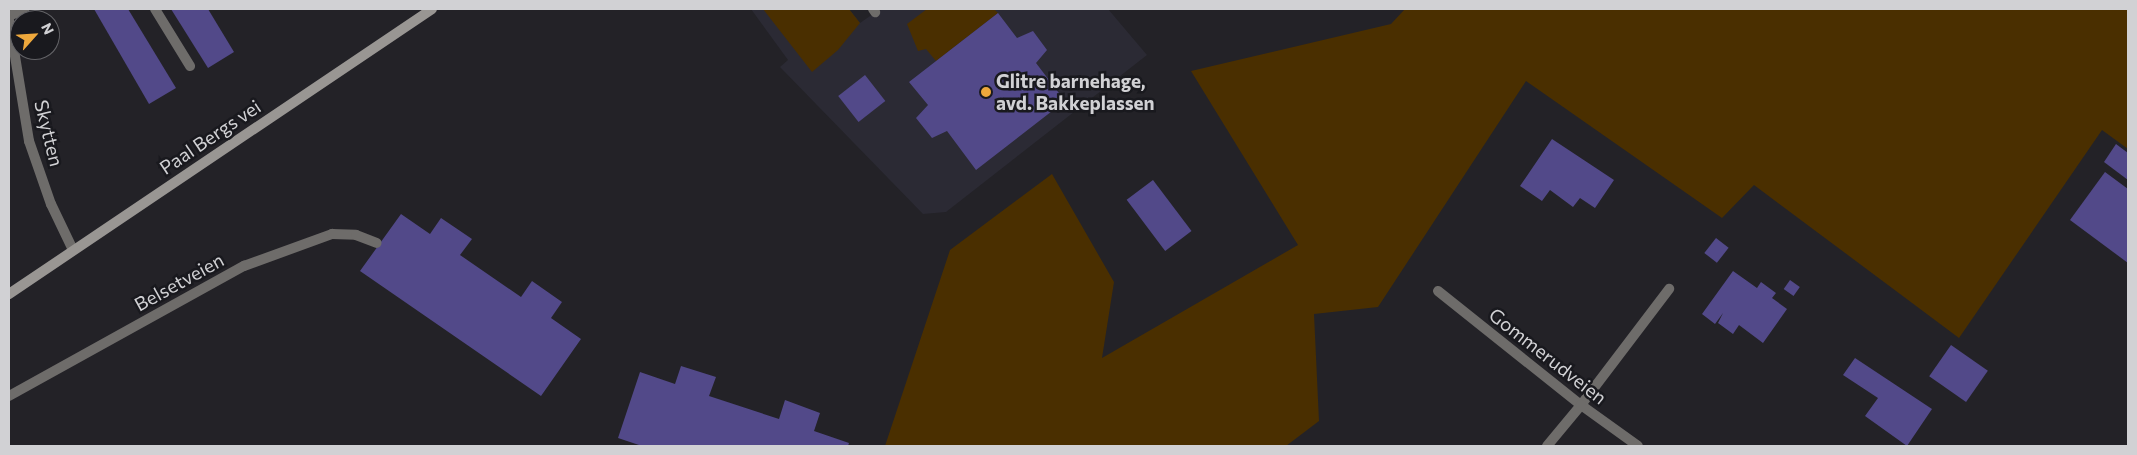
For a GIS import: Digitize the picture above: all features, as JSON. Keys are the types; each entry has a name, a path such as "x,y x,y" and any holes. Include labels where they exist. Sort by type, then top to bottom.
{"street":[{"path":"9,16 25,9"},
{"path":"155,9 190,66"},
{"name":"Paal Bergs vei","path":"9,294 432,9"},
{"name":"Skytten","path":"9,20 28,141 51,204 73,250"},
{"name":"Belsetveien","path":"9,396 244,266 332,234 356,235 377,243"},
{"path":"1547,446 1581,405 1669,289"},
{"name":"Gommerudveien","path":"1438,292 1581,405 1638,446"}],"shaded area":[{"path":"751,9 849,9 860,23 880,9 1108,9 1147,55 946,212 923,214 780,67 788,60"},
{"path":"763,9 849,9 860,23 838,50 812,72"},
{"path":"927,9 994,9 998,13 936,61 926,49 918,51 907,24"},
{"path":"1405,9 2128,9 2128,149 2102,130 1959,338 1754,185 1722,218 1526,81 1378,307 1314,314 1319,421 1286,446 885,446 950,250 1052,174 1114,282 1102,358 1298,245 1191,71 1391,24"}],"building":[{"path":"94,9 128,9 176,88 149,104"},
{"path":"171,9 208,9 234,52 208,68"},
{"path":"998,13 1017,38 1033,31 1047,50 1036,63 1065,101 976,170 947,131 932,138 916,118 928,105 909,82"},
{"path":"865,75 885,101 859,122 838,96"},
{"path":"1552,139 1614,180 1595,208 1580,198 1573,207 1550,190 1542,201 1520,186"},
{"path":"2116,144 2128,153 2128,180 2104,162"},
{"path":"2105,172 2128,189 2128,263 2070,220"},
{"path":"1153,180 1192,231 1165,251 1127,200"},
{"path":"401,214 430,234 441,218 472,239 460,255 521,297 532,281 562,302 551,318 581,339 541,396 360,271"},
{"path":"1716,238 1729,248 1717,263 1704,253"},
{"path":"1733,271 1757,288 1761,282 1776,293 1772,298 1787,309 1763,343 1739,325 1733,334 1718,323 1723,313 1715,324 1702,314"},
{"path":"1790,280 1800,287 1794,296 1784,289"},
{"path":"1951,345 1988,371 1966,402 1929,376"},
{"path":"1855,358 1932,409 1907,446 1865,416 1878,398 1843,375"},
{"path":"681,366 716,377 709,396 779,419 785,400 820,413 814,431 849,443 848,446 642,446 618,438 640,372 675,384"}],"place":[{"name":"Glitre barnehage, avd. Bakkeplassen","path":"986,92"}]}
